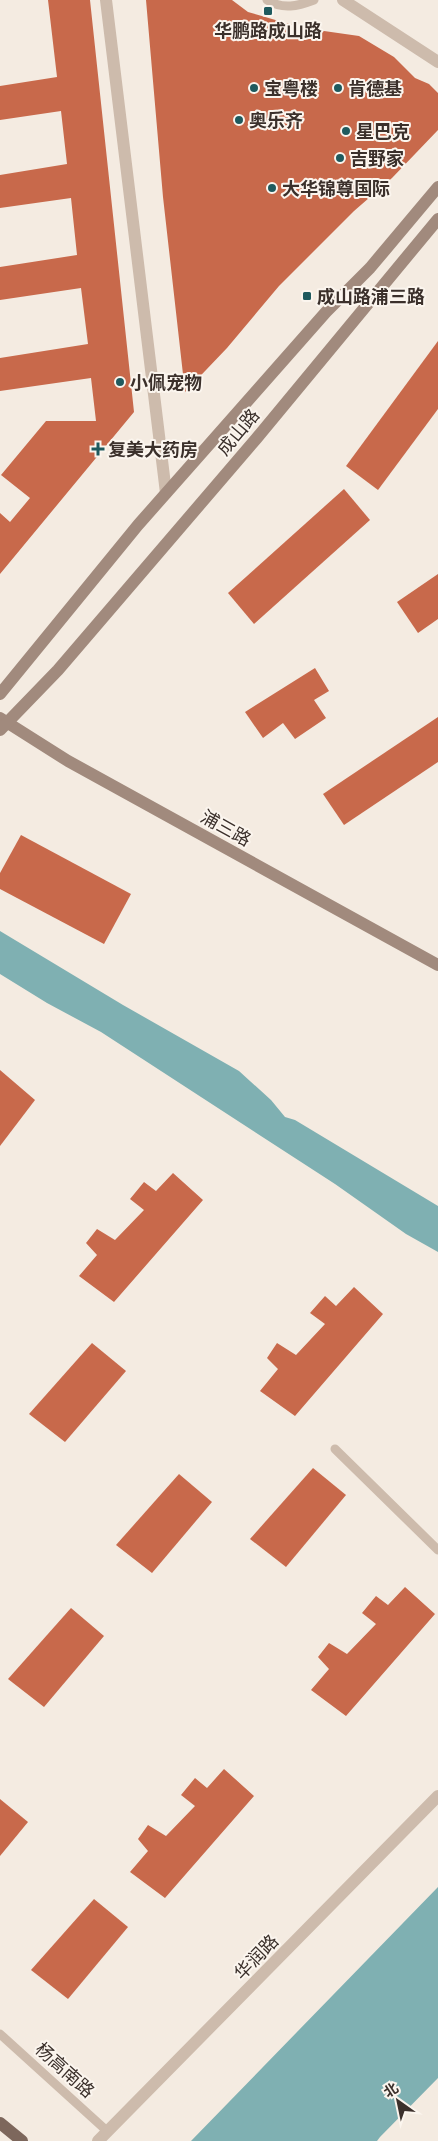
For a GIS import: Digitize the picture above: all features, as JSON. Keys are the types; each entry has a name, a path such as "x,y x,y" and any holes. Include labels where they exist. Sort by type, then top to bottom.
{"main road":[{"name":"成山路","path":"0,694 166,493 326,312 370,268 438,187"},
{"name":"成山路","path":"2,723 58,670 256,439 438,220"},
{"name":"浦三路","path":"2,723 438,965"},
{"path":"0,2123 22,2141"}],"street":[{"path":"106,0 166,493"},
{"path":"343,0 438,62"},
{"name":"华润路","path":"98,2141 438,1796"}],"lane":[{"path":"267,0 275,5 294,7 314,0"},
{"path":"335,1449 438,1550"},
{"name":"杨高南路","path":"0,2034 107,2131"}],"water":[{"path":"0,931 123,1005 239,1071 271,1100 285,1117 295,1120 438,1206 438,1252 406,1234 335,1184 101,1032 47,1003 0,974"},
{"path":"438,1887 438,2078 377,2141 191,2141"}],"building":[{"path":"48,0 90,0 134,412 0,574 0,513 10,522 30,498 1,475 46,421 96,421 91,378 0,391 0,358 88,344 81,288 0,300 0,267 77,255 71,198 0,208 0,175 67,164 61,111 0,120 0,86 57,77"},
{"name":"大华锦尊国际","path":"146,0 232,0 248,12 303,28 359,36 394,57 415,78 429,84 438,93 438,130 392,178 354,211 279,286 227,348 185,392 163,197"},
{"path":"438,341 438,409 378,490 346,466"},
{"path":"344,489 370,520 254,624 228,593"},
{"path":"438,574 438,619 418,633 397,602"},
{"path":"315,668 329,691 314,700 326,718 295,739 283,723 263,738 245,712"},
{"path":"438,717 438,762 344,825 323,794"},
{"path":"21,835 131,894 104,944 0,889 0,873"},
{"path":"0,1070 35,1100 0,1146"},
{"path":"173,1173 203,1200 114,1302 79,1276 97,1255 86,1243 97,1229 115,1240 144,1210 130,1199 144,1182 156,1191"},
{"path":"354,1287 383,1314 295,1416 260,1391 278,1369 267,1358 277,1343 296,1355 325,1324 310,1313 325,1296 336,1306"},
{"path":"92,1343 126,1371 65,1442 29,1414"},
{"path":"313,1468 346,1495 286,1567 250,1539"},
{"path":"179,1474 212,1502 152,1573 116,1545"},
{"path":"405,1587 435,1614 346,1716 311,1690 329,1669 318,1657 329,1643 347,1654 376,1624 362,1613 376,1596 388,1605"},
{"path":"71,1608 104,1636 44,1707 8,1679"},
{"path":"224,1769 254,1796 165,1898 130,1872 148,1851 138,1839 148,1825 166,1836 195,1806 181,1795 195,1778 207,1788"},
{"path":"0,1799 28,1822 0,1856"},
{"path":"94,1899 128,1927 68,1999 31,1970"}],"place":[{"name":"华鹏路成山路","path":"268,11"},
{"name":"宝粤楼","path":"254,88"},
{"name":"肯德基","path":"338,88"},
{"name":"奥乐齐","path":"239,120"},
{"name":"星巴克","path":"346,131"},
{"name":"吉野家","path":"340,158"},
{"name":"大华锦尊国际","path":"272,188"},
{"name":"成山路浦三路","path":"307,296"},
{"name":"小佩宠物","path":"120,382"},
{"name":"复美大药房","path":"98,449"}]}
